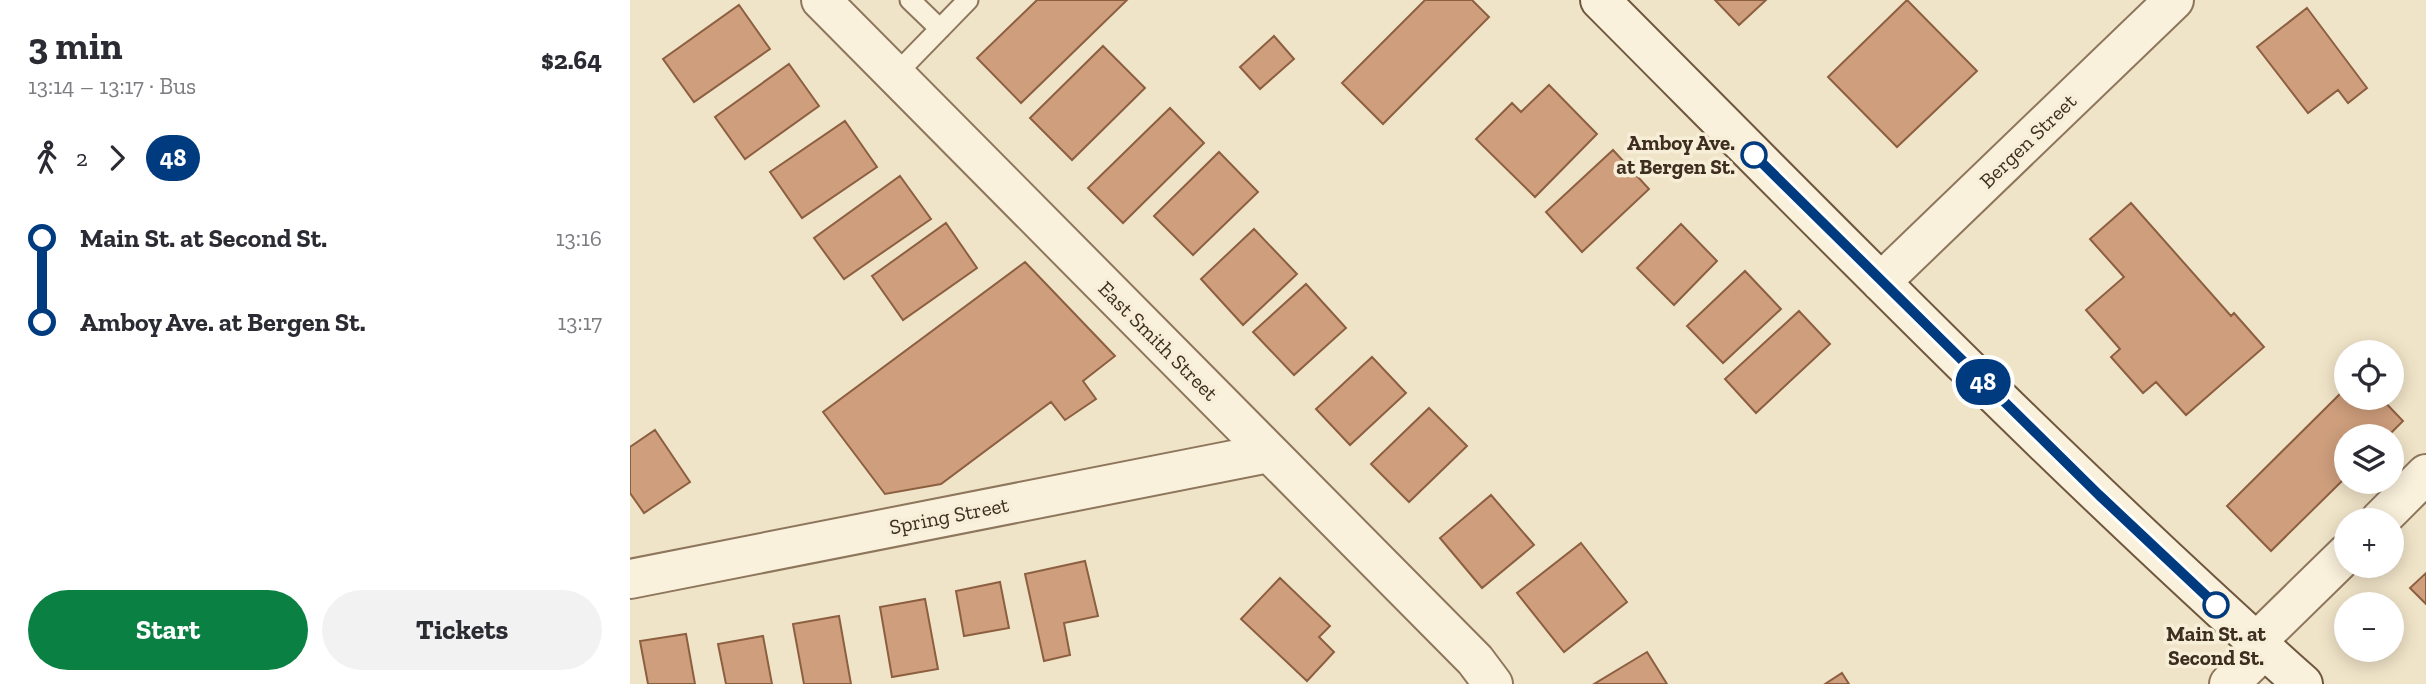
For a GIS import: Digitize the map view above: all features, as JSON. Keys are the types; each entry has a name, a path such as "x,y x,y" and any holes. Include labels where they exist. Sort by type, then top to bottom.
{"street":[{"name":"East Smith Street","path":"821,0 1475,660 1493,684"},
{"path":"1600,0 1881,282 2260,646 2303,684"},
{"name":"Bergen Street","path":"1881,282 2174,0"},
{"name":"Spring Street","path":"630,579 1269,453"},
{"path":"2392,508 2426,474"},
{"path":"2229,684 2260,646 2334,566"}],"lane":[{"path":"910,0 940,29"},
{"path":"895,75 968,0"}],"building":[{"path":"1037,0 1127,0 1021,103 977,58"},
{"path":"1425,0 1472,0 1489,17 1383,124 1342,83"},
{"path":"1715,0 1766,0 1739,25"},
{"path":"1907,0 1977,71 1897,147 1828,77"},
{"path":"739,5 770,49 694,102 663,59"},
{"path":"2307,8 2367,88 2348,103 2338,90 2308,113 2257,47"},
{"path":"1274,36 1294,59 1260,89 1240,67"},
{"path":"1103,46 1145,88 1072,160 1030,118"},
{"path":"789,64 819,106 745,159 715,117"},
{"path":"1549,85 1597,134 1535,197 1476,139 1512,103 1521,112"},
{"path":"1170,108 1204,143 1123,223 1088,188"},
{"path":"845,121 877,167 802,218 770,172"},
{"path":"1613,150 1649,189 1582,252 1546,212"},
{"path":"1219,152 1258,192 1193,255 1154,216"},
{"path":"900,176 931,219 844,279 814,238"},
{"path":"2131,203 2231,316 2234,313 2264,347 2186,415 2156,382 2143,393 2111,357 2120,349 2086,310 2124,277 2090,239"},
{"path":"946,223 977,268 903,320 872,276"},
{"path":"1681,224 1717,261 1674,305 1637,268"},
{"path":"1254,229 1297,274 1243,325 1201,279"},
{"path":"1025,262 1115,356 1083,381 1096,399 1065,420 1051,402 941,484 885,494 823,412"},
{"path":"1745,271 1781,309 1723,363 1687,326"},
{"path":"1306,284 1346,328 1294,375 1253,332"},
{"path":"1799,311 1830,344 1756,413 1725,379"},
{"path":"1372,357 1406,393 1350,445 1316,409"},
{"path":"2334,400 2334,410 2392,410 2403,421 2400,424 2334,424 2334,489 2271,551 2227,506"},
{"path":"1429,408 1467,446 1409,502 1371,464"},
{"path":"655,430 690,482 644,513 630,493 630,447"},
{"path":"1491,495 1534,545 1482,588 1440,538"},
{"path":"1581,543 1627,602 1564,652 1517,593"},
{"path":"1085,561 1098,616 1064,623 1070,655 1044,661 1025,574"},
{"path":"2426,573 2426,604 2410,588"},
{"path":"1280,578 1330,626 1319,637 1334,652 1307,681 1241,619"},
{"path":"1000,582 1009,628 964,636 956,591"},
{"path":"925,599 938,669 892,677 880,607"},
{"path":"839,616 851,684 804,684 793,624"},
{"path":"686,634 695,684 648,684 640,641"},
{"path":"763,636 772,684 726,684 718,644"},
{"path":"1647,652 1667,684 1594,684"},
{"path":"1842,673 1849,684 1825,684"}],"bus line":[{"name":"48","path":"1754,155 2099,495 2216,605"}],"place":[{"name":"Amboy Ave. at Bergen St.","path":"1754,155"},
{"name":"Main St. at Second St.","path":"2216,605"}]}
